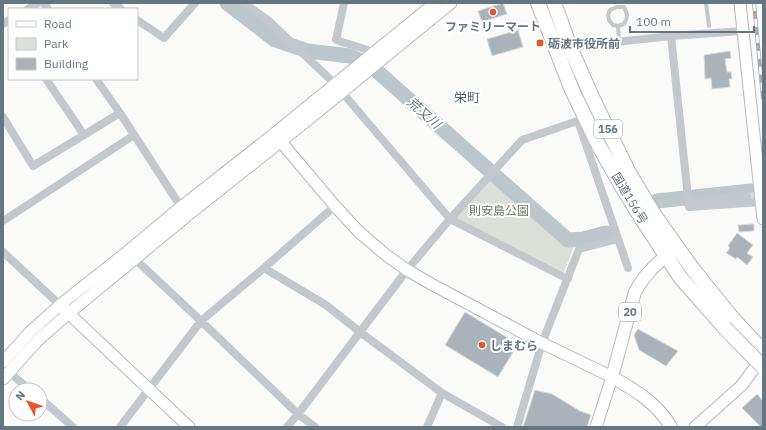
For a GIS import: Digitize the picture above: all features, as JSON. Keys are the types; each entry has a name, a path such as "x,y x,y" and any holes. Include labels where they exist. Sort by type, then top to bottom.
{"highway":[{"name":"国道156号","path":"538,3 582,120 642,219 680,277 728,323 763,352"},
{"name":"国道156号","path":"554,3 570,47 591,95 629,173 655,216 692,268 728,323 763,367"}],"main road":[{"name":"20","path":"612,377 635,292 641,281 653,268 677,248"},
{"path":"612,377 633,388 651,402 671,427"}],"street":[{"path":"138,21 164,38 195,3"},
{"path":"244,3 269,21 339,88 450,219 568,279"},
{"path":"344,3 336,40 374,52"},
{"path":"339,88 374,52 435,3"},
{"path":"19,382 5,372 38,340 339,88 451,3"},
{"path":"740,3 763,219"},
{"path":"570,47 671,36 743,31"},
{"path":"671,36 689,207 761,202"},
{"path":"47,80 84,135"},
{"path":"97,80 181,207"},
{"path":"3,117 33,166 120,113"},
{"path":"287,427 407,270 450,219 522,140 582,120 628,268"},
{"path":"3,221 134,135"},
{"path":"278,138 358,232 386,255 407,270 433,285 542,343 612,377 596,427"},
{"path":"3,362 30,332 60,305 181,207 278,138"},
{"path":"688,201 747,197"},
{"path":"120,427 201,321 335,206"},
{"path":"517,427 542,343 579,249 618,239"},
{"path":"3,252 189,427"},
{"path":"135,259 298,414 315,427"},
{"path":"264,268 326,305 442,393 502,427"},
{"path":"695,427 741,386 763,357"},
{"path":"427,427 442,393"},
{"path":"48,405 73,427"}],"lane":[{"path":"706,3 709,26"},
{"path":"617,7 624,7 627,13 627,19 624,24 618,26 613,25 609,20 608,14 610,10 617,7"},
{"path":"618,26 619,42"}],"green space":[{"name":"則安島公園","path":"497,171 566,232 578,236 564,272 454,218"}],"building":[{"name":"ファミリーマート","path":"503,3 507,14 482,22 478,11"},
{"path":"518,30 523,47 492,56 487,39"},
{"path":"730,51 731,58 725,59 727,72 731,72 732,79 729,79 730,87 712,89 711,78 705,79 704,55"},
{"path":"754,224 754,231 739,232 738,225"},
{"path":"737,233 753,245 747,253 753,257 747,265 737,257 736,259 726,253 730,248 728,246"},
{"name":"しまむら","path":"465,312 518,344 498,377 445,345"},
{"path":"638,329 678,351 666,366 639,350 634,335"},
{"path":"535,390 552,394 580,411 591,415 587,427 523,427"},
{"path":"757,394 763,401 763,427 761,427 742,408"}],"waterway":[{"name":"荒又川","path":"227,3 275,40 308,51 350,56 370,65 568,240 583,239 606,233"},
{"name":"荒又川","path":"657,201 751,191"}],"tunnel":[{"path":"747,197 763,195"}],"railway":[{"path":"754,3 763,98"}],"place":[{"name":"ファミリーマート","path":"493,12"},
{"name":"砺波市役所前","path":"540,43"},
{"name":"しまむら","path":"482,345"}],"district":[{"name":"栄町","path":"467,97"}]}
